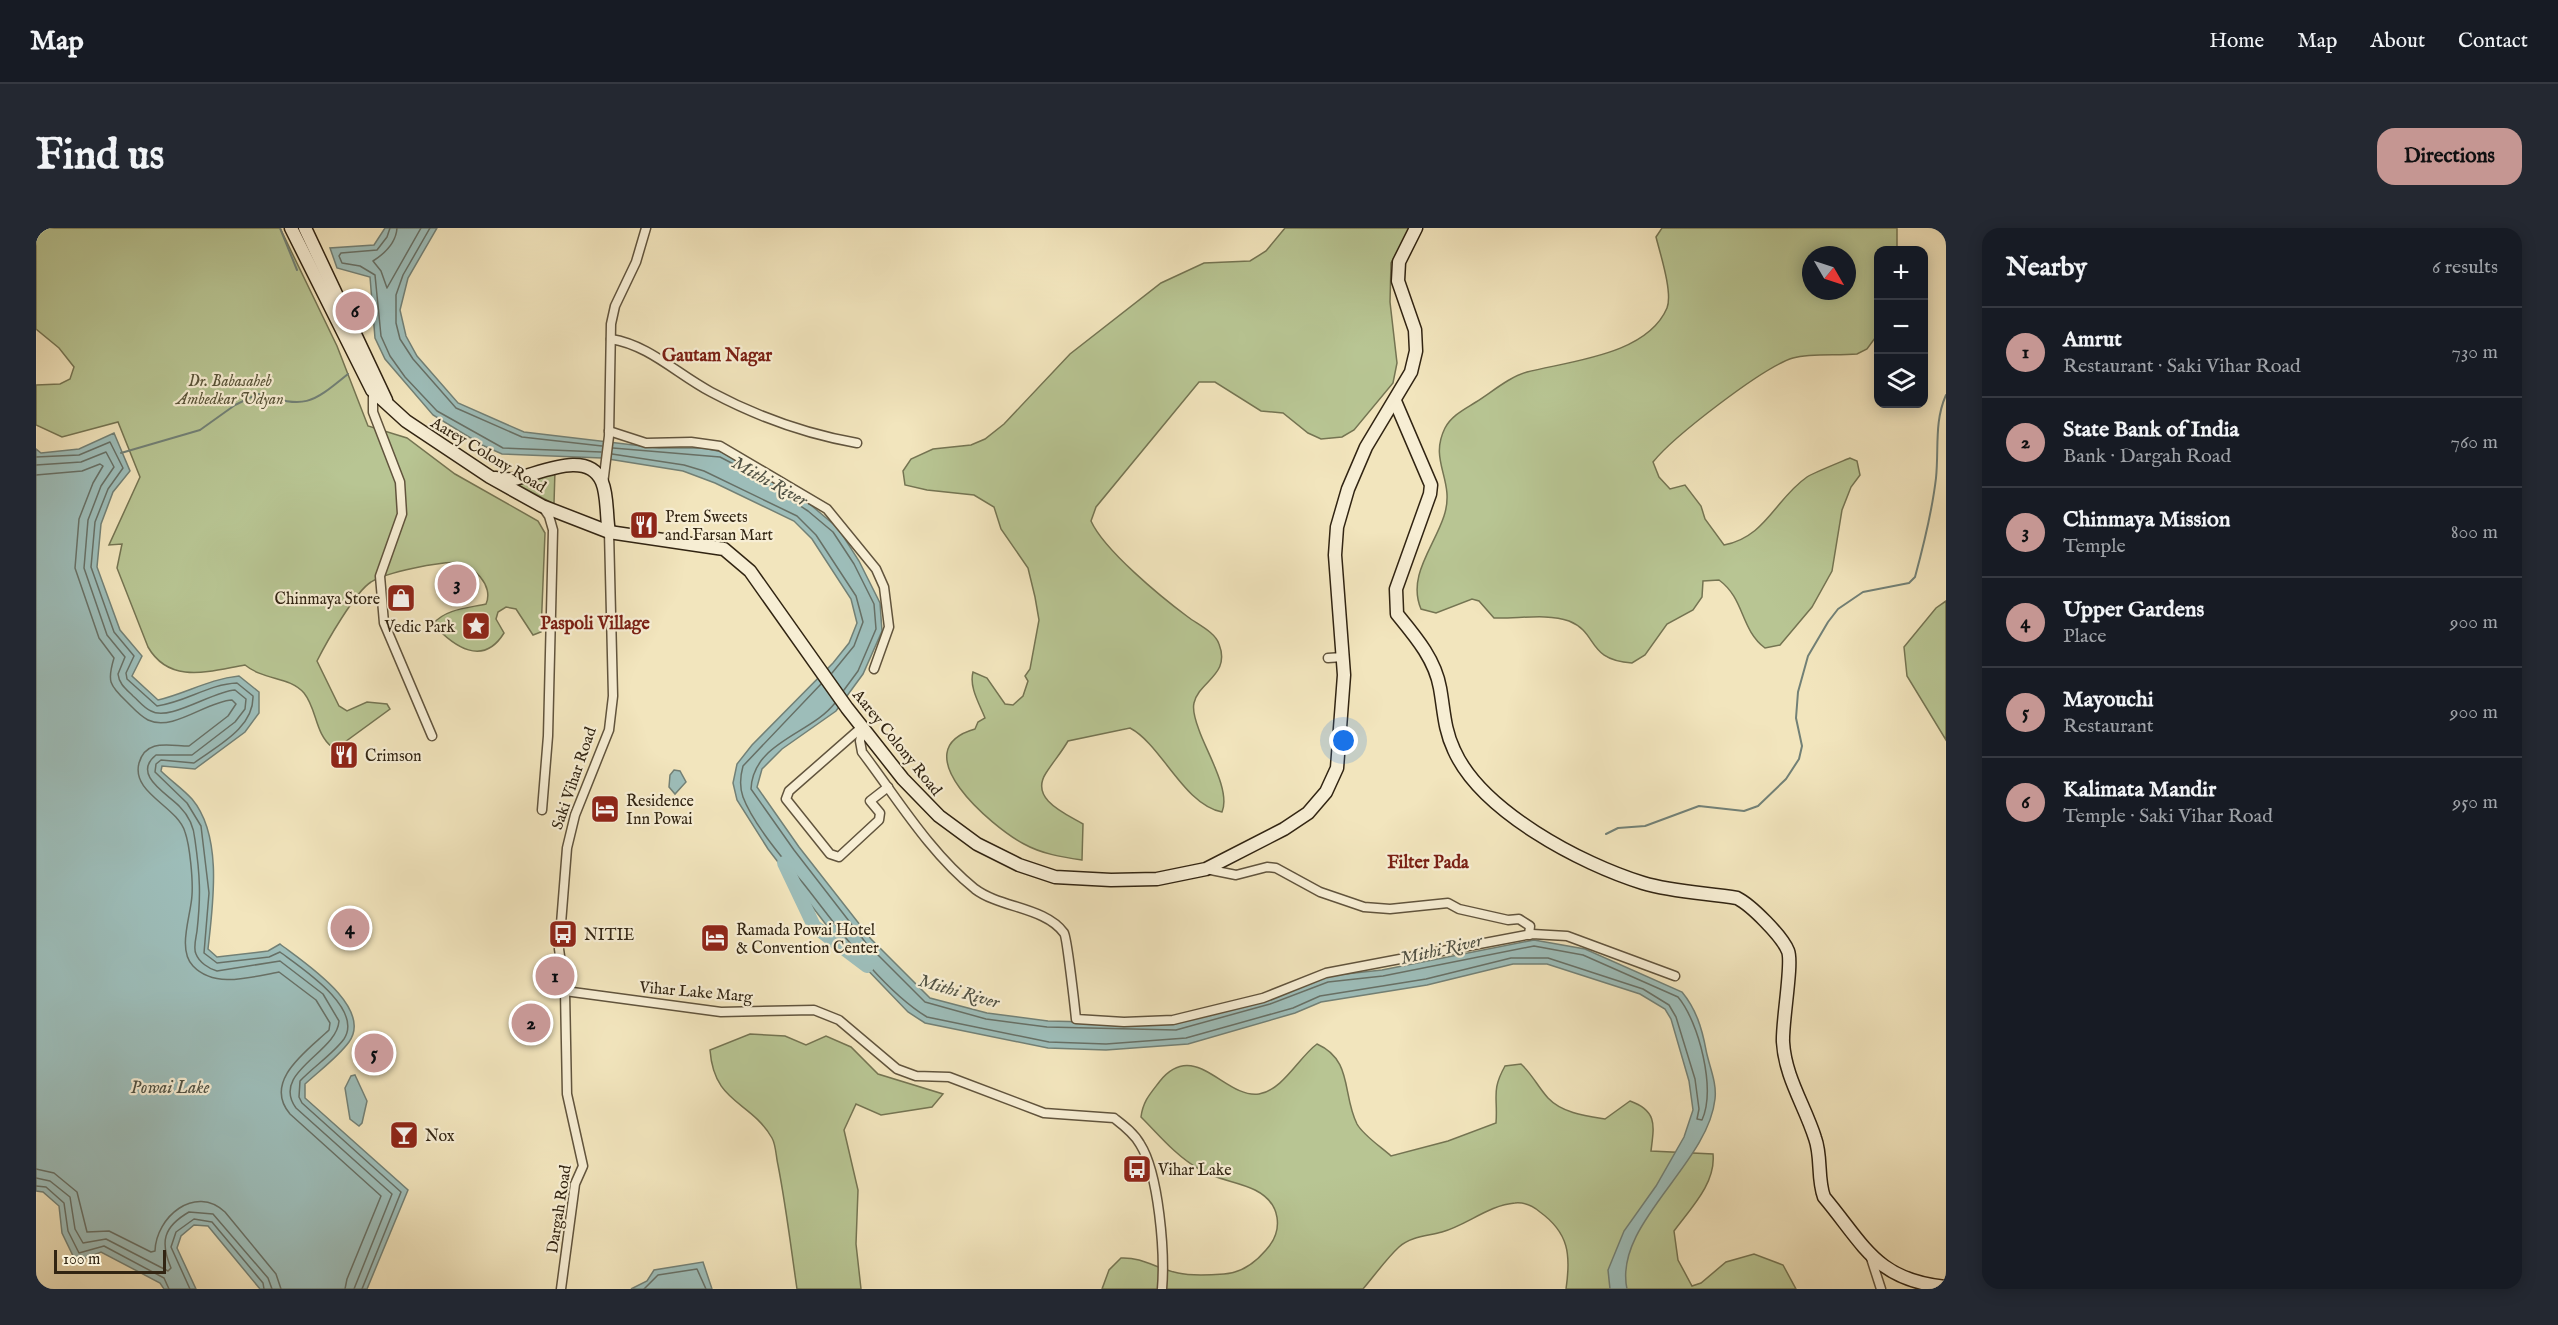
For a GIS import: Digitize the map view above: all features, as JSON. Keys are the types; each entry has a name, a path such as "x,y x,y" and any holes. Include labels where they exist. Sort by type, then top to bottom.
{"main road":[{"path":"291,228 310,270 376,387"},
{"path":"305,228 376,387"},
{"name":"Aarey Colony Road","path":"376,387 388,403 413,426 490,477 542,506 609,532 724,549 750,571 848,708 903,779 939,816 977,844 1019,865 1055,877 1111,880 1157,879 1206,869 1284,829 1308,813 1326,792 1337,768 1343,657 1335,555 1337,527 1348,489 1366,447 1411,372 1416,351 1415,330 1398,281 1399,262 1416,228"},
{"path":"310,270 322,265"},
{"path":"1395,401 1431,485 1430,494 1396,589 1395,605 1397,614 1430,659 1440,686 1444,722 1462,765 1508,813 1542,836 1645,884 1737,898 1745,902 1780,939 1788,951 1790,960 1783,1010 1783,1044 1790,1077 1815,1138 1820,1185 1824,1197 1871,1258 1902,1277 1926,1285 1946,1287"},
{"path":"490,477 510,480 560,464 590,470 598,474 603,484"},
{"name":"Saki Vihar Road","path":"603,484 609,532"}],"street":[{"path":"603,484 609,434 611,339 615,306 636,262 646,228"},
{"path":"611,339 638,345 676,372 756,415 782,425 857,443"},
{"path":"376,387 373,412 400,482 402,514 380,576 384,623 432,736"},
{"path":"609,434 646,443 691,442 720,446 827,509 876,569 884,587 889,627 874,669"},
{"path":"542,506 549,516 553,530 548,736 542,810"},
{"name":"Saki Vihar Road","path":"566,991 559,949 567,848 575,815 609,730 613,696 609,532"},
{"path":"1328,658 1343,657"},
{"path":"863,727 860,741 862,752 952,867 993,901 1036,915 1063,932 1067,945 1076,1019 1124,1022 1173,1020 1263,998 1326,973 1529,935 1567,936 1675,976"},
{"path":"863,727 789,790 786,799 830,854 838,856 879,820 880,813 870,801 888,787"},
{"path":"1206,869 1236,875 1267,867 1276,868 1320,892 1364,907 1390,909 1448,903 1459,909 1508,920 1519,920 1530,926 1529,935"},
{"name":"Dargah Road","path":"561,1289 575,1184 583,1166 567,1094 566,991"},
{"name":"Vihar Lake Marg","path":"566,991 721,1012 814,1010 839,1020 897,1069 908,1074 949,1077 1044,1113 1114,1118 1141,1145 1154,1184 1164,1263 1162,1289"},
{"path":"1871,1258 1881,1289"}],"green space":[{"name":"Dr. Babasaheb Ambedkar Udyan","path":"36,228 280,228 337,346 368,426 407,438 455,474 538,521 545,533 541,632 533,635 516,609 506,607 498,612 496,619 504,633 487,649 468,650 450,640 433,624 444,615 457,610 486,604 488,597 483,581 472,568 464,564 441,563 378,578 357,596 317,661 339,706 347,711 367,702 387,704 390,709 338,747 332,747 326,742 308,699 304,693 291,684 261,674 245,665 192,672 168,667 157,659 148,647 117,568 122,544 109,545 140,477 118,422 62,437 36,425 36,385 60,384 70,379 74,367 59,348 36,329"},
{"path":"1285,228 1411,228 1391,263 1390,302 1397,363 1393,383 1354,430 1342,437 1321,439 1308,433 1283,413 1261,411 1215,382 1199,382 1096,507 1091,521 1120,559 1177,608 1210,632 1219,644 1222,655 1221,663 1213,677 1197,695 1194,709 1199,730 1221,782 1224,803 1222,812 1208,807 1196,798 1142,736 1130,728 1068,741 1046,773 1042,782 1042,791 1059,810 1083,824 1082,860 1038,850 1010,835 975,806 960,788 950,770 947,753 955,739 975,729 978,722 985,718 973,689 973,672 987,678 1005,704 1013,705 1023,696 1028,681 1025,676 1030,669 1039,620 1028,568 1001,529 994,507 974,495 905,485 903,471 911,459 933,449 971,445 985,439 1004,424 1070,354 1161,283 1204,263 1250,261 1266,251"},
{"path":"1662,228 1897,228 1897,246 1874,246 1874,339 1867,349 1857,354 1801,356 1779,364 1719,404 1679,436 1653,462 1659,477 1670,489 1685,485 1701,506 1705,519 1724,545 1738,541 1760,526 1786,496 1807,477 1850,458 1857,461 1860,475 1851,487 1842,510 1832,571 1812,607 1780,645 1765,648 1751,632 1734,596 1727,588 1719,580 1703,581 1702,597 1693,610 1667,624 1645,655 1632,663 1607,657 1600,652 1585,632 1569,621 1542,617 1494,618 1479,601 1472,599 1436,613 1421,609 1417,585 1419,573 1440,528 1447,503 1439,451 1445,428 1451,419 1514,377 1606,354 1643,336 1657,324 1667,308 1668,293 1656,237"},
{"path":"555,470 554,504 514,483"},
{"path":"1946,601 1946,740 1907,676 1904,647 1936,608"},
{"path":"750,1034 785,1036 806,1045 826,1036 851,1047 878,1074 943,1094 932,1107 881,1115 856,1104 844,1130 858,1190 856,1244 861,1289 797,1289 784,1196 772,1138 754,1116 726,1092 713,1068 710,1050"},
{"path":"1317,1044 1328,1051 1342,1068 1352,1113 1357,1124 1368,1137 1391,1156 1448,1141 1496,1123 1497,1088 1505,1066 1521,1064 1548,1098 1560,1107 1575,1113 1605,1119 1630,1101 1639,1105 1646,1110 1652,1120 1651,1151 1713,1154 1711,1175 1701,1195 1674,1231 1678,1260 1692,1286 1701,1283 1726,1262 1754,1254 1783,1265 1796,1289 1566,1289 1568,1255 1562,1237 1550,1220 1529,1205 1519,1203 1496,1207 1451,1229 1414,1238 1404,1243 1363,1289 1102,1289 1109,1270 1121,1258 1136,1259 1183,1274 1213,1275 1242,1269 1266,1250 1276,1234 1277,1217 1275,1209 1264,1195 1241,1184 1212,1176 1191,1164 1168,1145 1141,1117 1142,1111 1150,1094 1173,1069 1185,1066 1198,1068 1234,1088 1246,1093 1259,1094 1268,1091 1283,1080"}],"water":[{"path":"385,228 437,228 408,278 400,310 406,336 417,356 458,403 524,432 659,448 704,448 722,452 752,466 812,506 838,528 859,561 880,603 882,631 863,674 836,711 782,749 762,769 757,787 799,847 871,939 930,998 987,1013 1048,1021 1175,1024 1327,976 1382,970 1534,940 1585,949 1682,992 1695,1012 1700,1026 1714,1080 1715,1099 1709,1123 1696,1147 1647,1218 1634,1241 1626,1265 1627,1289 1610,1289 1608,1270 1624,1231 1656,1186 1684,1137 1693,1110 1689,1081 1671,1019 1665,1009 1640,994 1547,964 1513,964 1427,985 1321,1002 1295,1013 1188,1044 1106,1050 1048,1048 925,1023 908,1012 834,935 768,849 737,800 733,783 737,764 752,745 833,663 849,643 857,623 851,599 812,539 794,521 715,483 683,471 602,458 502,454 482,445 433,415 385,359 375,338 370,277 337,268 330,248 374,245"},
{"name":"Powai Lake","path":"114,433 130,471 113,492 101,524 97,567 120,630 142,656 132,676 158,700 218,680 239,676 259,692 259,713 245,732 195,769 162,766 161,771 192,799 202,814 208,832 214,871 208,949 217,957 268,951 280,944 318,973 344,1000 352,1014 354,1028 349,1042 305,1084 305,1098 408,1190 367,1289 260,1289 208,1226 194,1225 181,1236 177,1248 196,1289 164,1289 160,1283 101,1252 76,1262 62,1233 59,1206 43,1192 36,1191 36,449 41,453 79,449"},
{"path":"674,770 680,771 686,782 675,794 669,787 670,775"},
{"path":"355,1075 367,1101 362,1123 359,1126 350,1119 345,1088 351,1076"},
{"path":"703,1262 712,1289 631,1289 647,1281 654,1270"}],"waterway":[{"path":"280,228 297,270"},
{"path":"121,453 200,430 235,405 258,394 287,401 307,401 325,392 348,374"},
{"path":"1606,834 1618,828 1645,826 1699,806 1744,811 1758,806 1786,779 1799,759 1802,746 1796,718 1798,692 1808,656 1828,622 1838,609 1863,592 1909,583 1915,577 1932,503 1936,478 1938,425 1946,395"},
{"name":"Mithi River","path":"784,863 814,926 867,966"}],"place":[{"name":"Kalimata Mandir","path":"355,311"},
{"name":"Prem Sweets and Farsan Mart","path":"644,525"},
{"name":"Chinmaya Mission","path":"457,584"},
{"name":"Chinmaya Store","path":"401,598"},
{"name":"Vedic Park","path":"476,626"},
{"name":"Crimson","path":"344,755"},
{"name":"Residence Inn Powai","path":"605,809"},
{"name":"Upper Gardens","path":"350,928"},
{"name":"NITIE","path":"563,934"},
{"name":"Ramada Powai Hotel & Convention Center","path":"715,938"},
{"name":"Amrut","path":"555,976"},
{"name":"State Bank of India","path":"531,1023"},
{"name":"Mayouchi","path":"374,1053"},
{"name":"Nox","path":"404,1135"},
{"name":"Vihar Lake","path":"1137,1169"}],"district":[{"name":"Gautam Nagar","path":"717,355"},
{"name":"Paspoli Village","path":"595,623"},
{"name":"Filter Pada","path":"1428,862"}]}
